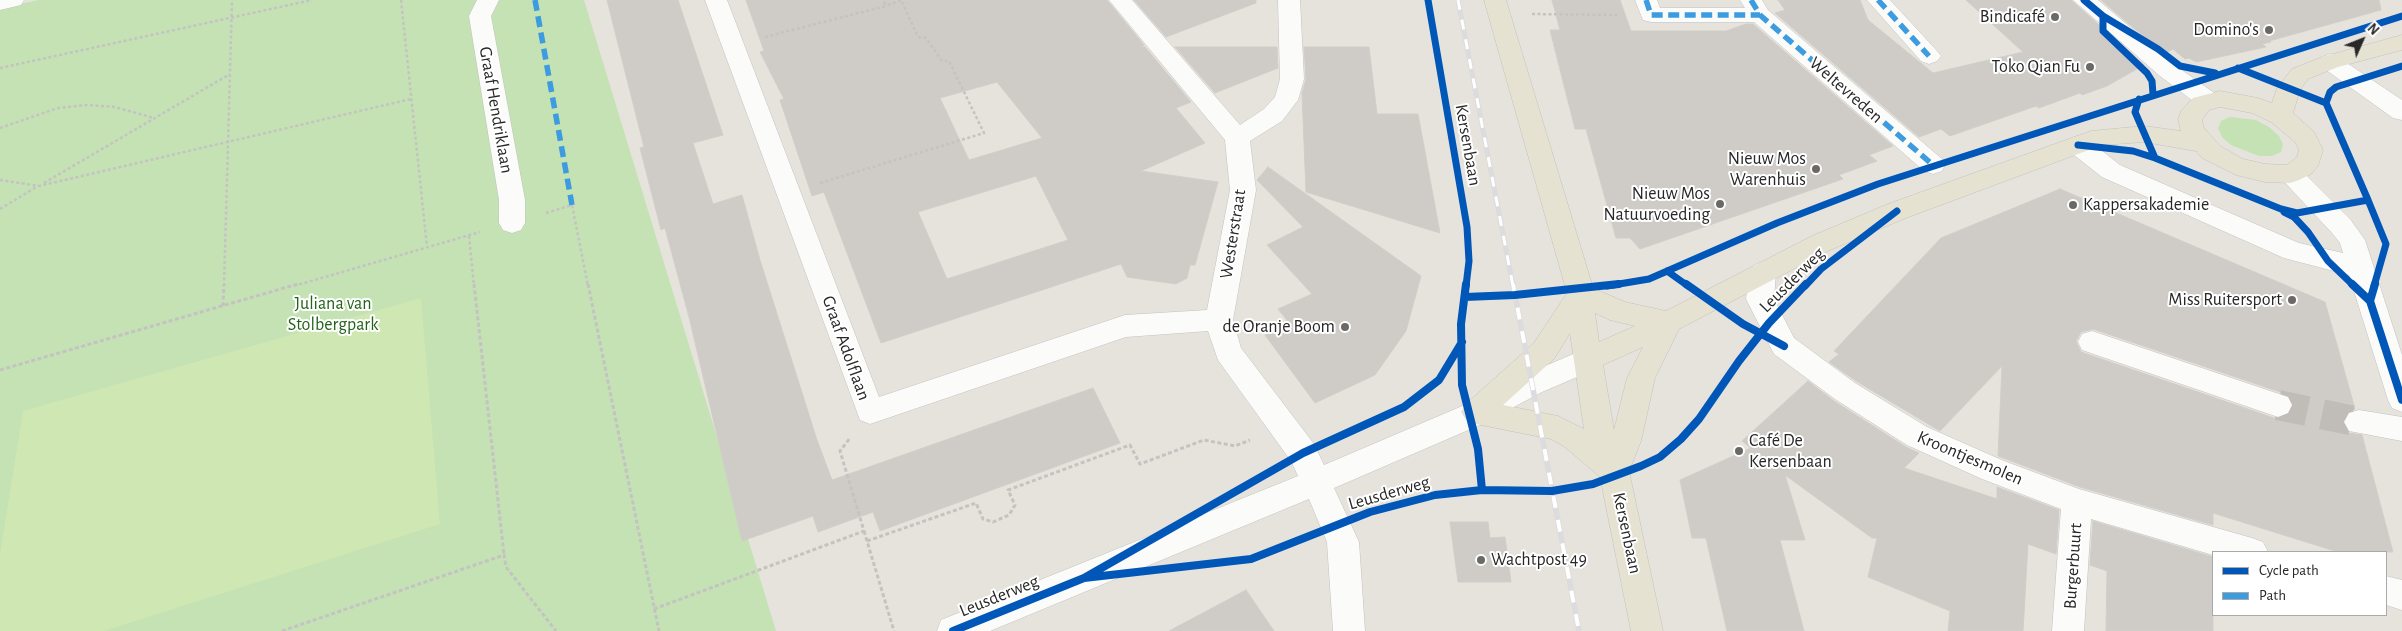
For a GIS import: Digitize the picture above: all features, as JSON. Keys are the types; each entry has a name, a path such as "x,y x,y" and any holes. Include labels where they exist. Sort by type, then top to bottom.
{"main road":[{"name":"Kersenbaan","path":"1497,7 1581,294 1582,320 1599,429 1614,471 1647,631"},
{"path":"2280,116 2294,79 2307,70 2402,42"},
{"path":"2235,100 2258,106 2280,116 2294,126 2305,138 2311,150 2306,164 2290,174 2265,174 2223,159 2201,143 2193,132 2190,120 2193,111 2209,101 2235,100"},
{"name":"Leusderweg","path":"1588,360 1669,322 1821,243 1897,211 2100,137 2144,134 2201,143"},
{"path":"1581,294 1620,312 1669,322 1641,378 1626,441 1614,471 1582,443 1558,428 1476,412 1544,351 1581,294"}],"street":[{"path":"0,3 13,0"},
{"name":"Graaf Hendriklaan","path":"488,0 480,16 512,200 512,223"},
{"name":"Graaf Adolflaan","path":"716,0 870,412 1126,326 1219,320"},
{"path":"1120,0 1237,138 1274,115 1286,100 1292,79 1290,0"},
{"path":"1878,0 1929,56"},
{"path":"2084,0 2168,71 2209,101"},
{"name":"Weltevreden","path":"1649,7 1756,7 1933,164"},
{"path":"2330,62 2402,112"},
{"name":"Westerstraat","path":"1237,138 1243,190 1219,320 1228,352 1303,453 1344,542 1349,631"},
{"path":"2078,145 2111,171 2285,247 2328,261 2359,267"},
{"path":"2290,174 2352,240 2359,267 2391,332 2402,400"},
{"name":"Kroontjesmolen","path":"1763,272 1760,300 1776,334 1784,346 1845,391 1917,436 1993,470 2077,502 2248,551"},
{"path":"2092,342 2278,405"},
{"name":"Leusderweg","path":"953,631 1317,482 1588,360"},
{"path":"2359,422 2402,429"},
{"name":"Burgerbuurt","path":"2068,631 2077,502"},
{"path":"2387,591 2402,595"}],"path":[{"path":"223,306 232,0"},
{"path":"0,68 312,0"},
{"path":"401,0 426,247"},
{"path":"884,0 886,6"},
{"path":"733,45 886,6 901,0 918,37 926,38 942,62 949,61 984,133 788,193"},
{"path":"1497,7 1649,7"},
{"path":"0,209 230,74"},
{"path":"0,180 39,186 411,99"},
{"path":"0,128 58,108 87,105 115,107 154,119"},
{"path":"0,370 572,205 659,631"},
{"path":"469,235 506,567 556,631"},
{"path":"870,412 840,451 894,631"},
{"path":"866,541 976,503 983,519 993,522 1009,515 1015,505 1008,490 1130,445 1140,464 1204,440 1235,446 1283,427"},
{"path":"654,609 864,531"},
{"path":"282,631 504,556"}],"green space":[{"name":"Juliana van Stolbergpark","path":"39,0 584,0 776,631 0,631 0,8"},
{"path":"2230,117 2256,120 2269,127 2279,136 2283,144 2281,152 2272,156 2259,156 2231,145 2222,137 2218,128 2221,121"},
{"path":"421,298 440,524 104,631 0,631 0,554 23,411"}],"building":[{"path":"607,0 678,0 723,135 693,143 713,204 742,195 760,260 817,440 832,480 1093,388 1120,443 880,531 873,512 818,532 813,516 742,541 689,317 665,228 661,230 640,148 644,147"},
{"path":"746,0 1107,0 1144,45 1141,47 1145,47 1191,102 1176,108 1205,143 1141,171 1218,182 1195,265 1190,265 1187,278 1176,284 1127,277 1121,264 881,343 824,192 812,196 780,100 784,99 760,52 764,51","holes":["997,82 1042,138 969,160 940,98","1036,176 1068,240 947,279 918,212"]},
{"path":"1134,0 1256,0 1256,3 1166,37"},
{"path":"1552,0 1620,0 1631,31 1726,31 1746,24 1753,24 1893,146 1869,155 1877,161 1839,175 1843,179 1640,249 1630,238 1616,238 1586,129 1575,129 1550,30 1560,30"},
{"path":"1778,0 1860,0 1868,20 1933,73 2023,52 1966,0 2071,0 2144,65 2107,86 2082,95 2080,93 2039,108 2036,106 1950,136 1941,129 1919,137 1775,13 1785,10"},
{"path":"2101,0 2379,0 2381,10 2262,44 2266,47 2196,62 2189,58 2185,59 2173,49 2164,54"},
{"path":"1175,47 1277,47 1278,68 1215,93"},
{"path":"1304,47 1369,47 1377,114 1418,114 1440,233 1306,192 1302,93 1306,79"},
{"path":"1268,167 1421,276 1406,331 1375,375 1315,403 1265,335 1290,324 1278,309 1312,294 1267,245 1303,227 1257,180"},
{"path":"2060,189 2325,302 2355,409 2347,412 2342,423 2349,433 2362,435 2393,552 2335,551 2213,513 2213,525 2080,487 1998,456 2002,366 1940,431 1856,381 1829,362 1839,354 1834,351 1941,238","holes":["2093,329 2289,395 2294,406 2289,415 2277,419 2081,352 2076,341 2081,332"]},
{"path":"1808,381 1834,401 1906,447 1919,453 1904,468 1997,499 1997,487 2059,510 2056,554 2028,544 2023,631 1948,631 1950,611 1868,577 1877,538 1872,538 1785,475 1805,540 1780,540 1804,631 1727,631 1706,538 1692,538 1680,480 1751,448 1742,441"},
{"path":"2093,521 2212,557 2213,631 2106,631 2107,571 2090,565"},
{"name":"Wachtpost 49","path":"1450,522 1488,522 1490,538 1505,537 1511,582 1458,582"},
{"path":"1246,590 1274,631 1169,631"}],"tunnel":[{"path":"2278,405 2359,422"}],"railway":[{"path":"1458,0 1513,286"},
{"path":"1513,284 1579,631"}],"marked path":[{"path":"535,0 572,205"},
{"path":"1646,0 1651,15 1760,15"},
{"path":"1751,0 1760,15 1933,165"},
{"path":"1878,0 1929,56"}],"cycle path":[{"path":"1428,0 1467,227 1469,261 1461,324 1462,385 1478,449 1482,490"},
{"path":"2084,0 2103,16 2158,49 2180,66 2215,73"},
{"path":"2103,16 2103,31 2147,73 2152,81 2153,94"},
{"path":"1465,297 1515,295 1622,284 1649,279 1777,223 1878,184 2402,16"},
{"path":"2326,103 2330,92 2336,87 2402,66"},
{"path":"2139,99 2135,112 2155,158 2281,209 2297,213 2368,200 2326,103 2238,68"},
{"path":"2078,145 2133,151 2155,158"},
{"path":"2368,200 2386,244 2370,301 2402,400"},
{"path":"1084,578 1251,559 1370,512 1435,495 1482,490 1552,491 1593,484 1641,466 1660,457 1681,439 1699,419 1739,361 1769,323 1821,269 1897,211"},
{"path":"2284,212 2294,217 2308,232 2328,261 2370,301"},
{"path":"1667,271 1743,324 1784,346"},
{"path":"953,631 1084,578 1303,453 1404,407 1439,380 1462,342"}],"place":[{"name":"Bindicafé","path":"2055,17"},
{"name":"Domino's","path":"2269,30"},
{"name":"Toko Qian Fu","path":"2090,67"},
{"name":"Nieuw Mos Warenhuis","path":"1816,169"},
{"name":"Nieuw Mos Natuurvoeding","path":"1720,204"},
{"name":"Kappersakademie","path":"2073,205"},
{"name":"Miss Ruitersport","path":"2292,300"},
{"name":"de Oranje Boom","path":"1345,327"},
{"name":"Café De Kersenbaan","path":"1739,451"},
{"name":"Wachtpost 49","path":"1481,560"}]}
